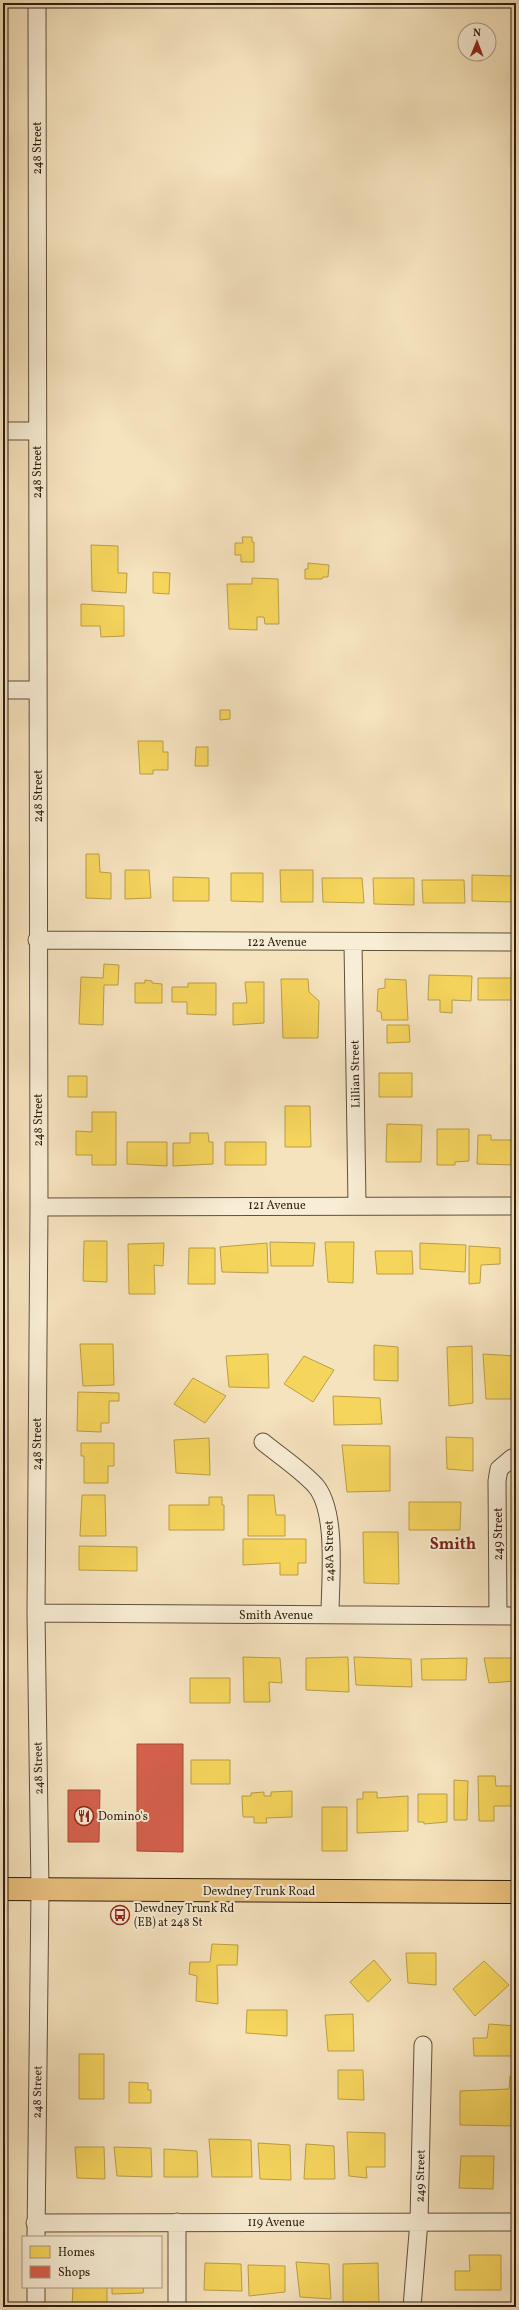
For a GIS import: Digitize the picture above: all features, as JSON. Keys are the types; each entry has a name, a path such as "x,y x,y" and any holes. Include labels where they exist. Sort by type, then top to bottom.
{"main road":[{"name":"Dewdney Trunk Road","path":"3,1889 516,1892"}],"street":[{"name":"248 Street","path":"36,2230 40,1890 36,1613 39,1206 37,3"},
{"path":"3,431 37,431"},
{"path":"3,690 38,690"},
{"name":"122 Avenue","path":"38,940 353,943 516,942"},
{"name":"Lillian Street","path":"353,943 357,1204"},
{"name":"121 Avenue","path":"39,1206 357,1204 516,1206"},
{"name":"248A Street","path":"263,1442 315,1485 325,1501 330,1521 330,1615"},
{"name":"249 Street","path":"498,1616 497,1481 499,1468 512,1458"},
{"name":"Smith Avenue","path":"36,1613 516,1616"},
{"name":"249 Street","path":"412,2307 419,2221 423,2045"},
{"path":"177,2222 177,2307"},
{"name":"119 Avenue","path":"36,2230 177,2222 516,2222"},
{"path":"36,2288 36,2307"}],"building: Homes":[{"path":"242,537 252,537 252,542 254,542 254,562 241,562 241,555 235,555 235,543 243,543"},
{"path":"91,545 118,546 118,573 127,573 126,593 92,591"},
{"path":"308,563 329,565 328,577 323,577 322,579 305,579 305,569 308,569"},
{"path":"153,572 170,573 169,594 153,593"},
{"path":"252,578 278,579 279,624 265,624 264,617 257,617 257,630 229,629 227,584 252,584"},
{"path":"81,604 124,606 124,636 101,637 100,626 81,626"},
{"path":"220,710 230,710 230,719 220,720"},
{"path":"138,741 163,741 163,752 168,752 168,770 153,770 153,774 140,774"},
{"path":"196,747 208,747 208,766 195,766"},
{"path":"86,854 99,854 100,872 111,873 111,899 86,898"},
{"path":"125,870 149,870 151,898 125,899"},
{"path":"280,870 313,870 313,902 281,902"},
{"path":"231,873 263,873 263,902 231,901"},
{"path":"472,875 512,876 513,902 472,901"},
{"path":"173,877 209,878 209,901 173,901"},
{"path":"322,878 362,878 364,903 323,902"},
{"path":"373,878 414,878 414,905 374,904"},
{"path":"422,880 464,880 465,903 423,903"},
{"path":"104,964 119,965 118,985 104,985 103,1025 79,1024 81,977 103,978"},
{"path":"429,975 472,976 471,1001 452,1000 452,1013 440,1012 440,1000 428,1000"},
{"path":"478,978 516,978 516,1000 478,1000"},
{"path":"281,979 308,979 309,992 319,1001 318,1038 283,1038"},
{"path":"385,979 406,980 408,1020 382,1020 381,1012 377,1011 378,989 385,988"},
{"path":"145,980 152,981 152,983 162,984 162,1003 135,1003 135,983 145,983"},
{"path":"245,982 264,982 264,1023 233,1025 233,1003 247,1003"},
{"path":"188,983 216,983 216,1015 187,1014 187,1002 172,1002 172,987 188,987"},
{"path":"387,1025 409,1025 410,1042 387,1043"},
{"path":"379,1073 412,1073 412,1097 379,1097"},
{"path":"68,1076 87,1076 87,1097 68,1097"},
{"path":"285,1106 310,1106 311,1147 285,1147"},
{"path":"92,1112 116,1112 116,1165 92,1165 92,1155 76,1155 76,1131 92,1132"},
{"path":"387,1124 422,1125 421,1162 386,1162"},
{"path":"437,1129 469,1129 469,1161 455,1162 455,1165 437,1165"},
{"path":"190,1133 208,1133 209,1142 213,1142 213,1164 173,1166 173,1143 190,1143"},
{"path":"478,1135 491,1135 491,1140 516,1140 516,1165 477,1164"},
{"path":"127,1142 167,1142 167,1166 127,1164"},
{"path":"225,1142 266,1142 266,1165 225,1165"},
{"path":"84,1241 107,1241 107,1282 83,1281"},
{"path":"270,1242 315,1243 313,1266 271,1266"},
{"path":"325,1242 354,1242 353,1283 328,1282"},
{"path":"164,1243 163,1266 154,1265 155,1294 129,1294 128,1244"},
{"path":"267,1243 268,1273 222,1272 220,1247"},
{"path":"420,1243 466,1245 465,1272 420,1269"},
{"path":"469,1246 500,1248 500,1264 481,1265 480,1283 469,1284"},
{"path":"189,1248 215,1248 215,1284 188,1284"},
{"path":"375,1251 412,1251 413,1274 377,1274"},
{"path":"80,1344 113,1344 114,1385 83,1386"},
{"path":"374,1345 398,1347 398,1381 374,1380"},
{"path":"472,1346 473,1403 449,1406 447,1347"},
{"path":"268,1354 269,1388 229,1387 226,1356"},
{"path":"483,1354 516,1356 516,1399 486,1399"},
{"path":"304,1356 334,1370 313,1402 284,1384"},
{"path":"193,1378 226,1396 205,1423 174,1404"},
{"path":"78,1392 119,1393 119,1401 109,1401 109,1423 101,1423 101,1432 77,1431"},
{"path":"333,1396 380,1398 382,1424 334,1425"},
{"path":"446,1437 473,1438 473,1471 447,1469"},
{"path":"209,1438 210,1475 176,1473 174,1440"},
{"path":"81,1443 114,1443 114,1466 108,1466 108,1483 84,1483 84,1456 81,1456"},
{"path":"342,1445 390,1446 390,1491 347,1492"},
{"path":"82,1495 105,1495 106,1536 80,1536"},
{"path":"248,1495 274,1495 276,1515 285,1515 285,1536 248,1536"},
{"path":"209,1497 222,1497 222,1505 224,1505 224,1530 169,1530 169,1505 209,1505"},
{"path":"409,1502 461,1502 460,1530 409,1530"},
{"path":"363,1532 398,1532 399,1584 364,1583"},
{"path":"243,1539 306,1539 306,1563 298,1563 298,1575 280,1575 280,1563 243,1565"},
{"path":"79,1546 137,1547 137,1571 79,1570"},
{"path":"243,1657 280,1658 282,1683 269,1682 270,1702 244,1702"},
{"path":"348,1657 349,1692 306,1690 306,1658"},
{"path":"354,1657 411,1659 412,1687 356,1685"},
{"path":"467,1658 466,1680 422,1680 421,1659"},
{"path":"484,1658 516,1658 516,1681 489,1683"},
{"path":"190,1678 230,1678 230,1703 190,1703"},
{"path":"191,1760 230,1760 230,1784 191,1784"},
{"path":"478,1776 495,1776 496,1786 513,1786 513,1806 494,1806 494,1821 479,1821"},
{"path":"454,1780 468,1781 467,1820 454,1820"},
{"path":"292,1791 292,1817 266,1818 267,1823 254,1823 254,1817 243,1817 242,1796 251,1796 251,1793 264,1792 264,1796 271,1796 271,1792"},
{"path":"363,1792 377,1792 377,1798 408,1796 408,1831 357,1833 357,1799 363,1799"},
{"path":"418,1794 447,1794 447,1822 424,1824 424,1822 418,1822"},
{"path":"322,1807 347,1807 347,1851 322,1851"},
{"path":"212,1944 238,1945 237,1965 217,1965 218,2004 196,2001 197,1976 189,1974 190,1962 210,1962"},
{"path":"406,1953 436,1953 436,1985 408,1983"},
{"path":"374,1960 391,1980 368,2002 350,1982"},
{"path":"484,1961 509,1985 475,2016 453,1989"},
{"path":"247,2010 287,2010 287,2036 246,2033"},
{"path":"353,2014 354,2051 328,2051 325,2015"},
{"path":"489,2024 516,2026 516,2056 474,2056 473,2038 487,2038"},
{"path":"79,2054 104,2054 104,2099 79,2099"},
{"path":"338,2070 363,2070 364,2100 338,2099"},
{"path":"510,2076 516,2076 516,2126 460,2125 460,2091 509,2089"},
{"path":"129,2082 148,2083 148,2090 151,2090 151,2103 129,2103"},
{"path":"347,2132 385,2133 385,2167 366,2167 367,2178 349,2176"},
{"path":"209,2139 251,2140 252,2177 212,2177"},
{"path":"258,2143 290,2145 291,2180 260,2179"},
{"path":"306,2144 334,2146 335,2179 304,2179"},
{"path":"75,2147 104,2147 105,2179 77,2178"},
{"path":"114,2147 151,2148 152,2177 117,2176"},
{"path":"164,2149 197,2151 198,2177 164,2177"},
{"path":"461,2156 494,2156 493,2189 459,2188"},
{"path":"469,2255 501,2255 501,2290 455,2290 455,2271 470,2271"},
{"path":"296,2262 329,2264 331,2299 300,2297"},
{"path":"205,2263 241,2264 242,2291 204,2290"},
{"path":"378,2263 379,2307 343,2307 343,2264"},
{"path":"248,2265 285,2266 285,2292 249,2296"},
{"path":"73,2288 107,2288 107,2307 72,2307"},
{"path":"112,2288 144,2288 143,2293 112,2294"},
{"path":"461,2303 489,2305 489,2307 461,2307"}],"building: Shops":[{"path":"137,1744 183,1744 183,1852 137,1851"},
{"name":"Domino's","path":"68,1790 100,1790 99,1842 68,1842"}],"place":[{"name":"Domino's","path":"84,1816"},
{"name":"Dewdney Trunk Rd (EB) at 248 St","path":"120,1915"}],"district":[{"name":"Smith","path":"453,1543"}]}
